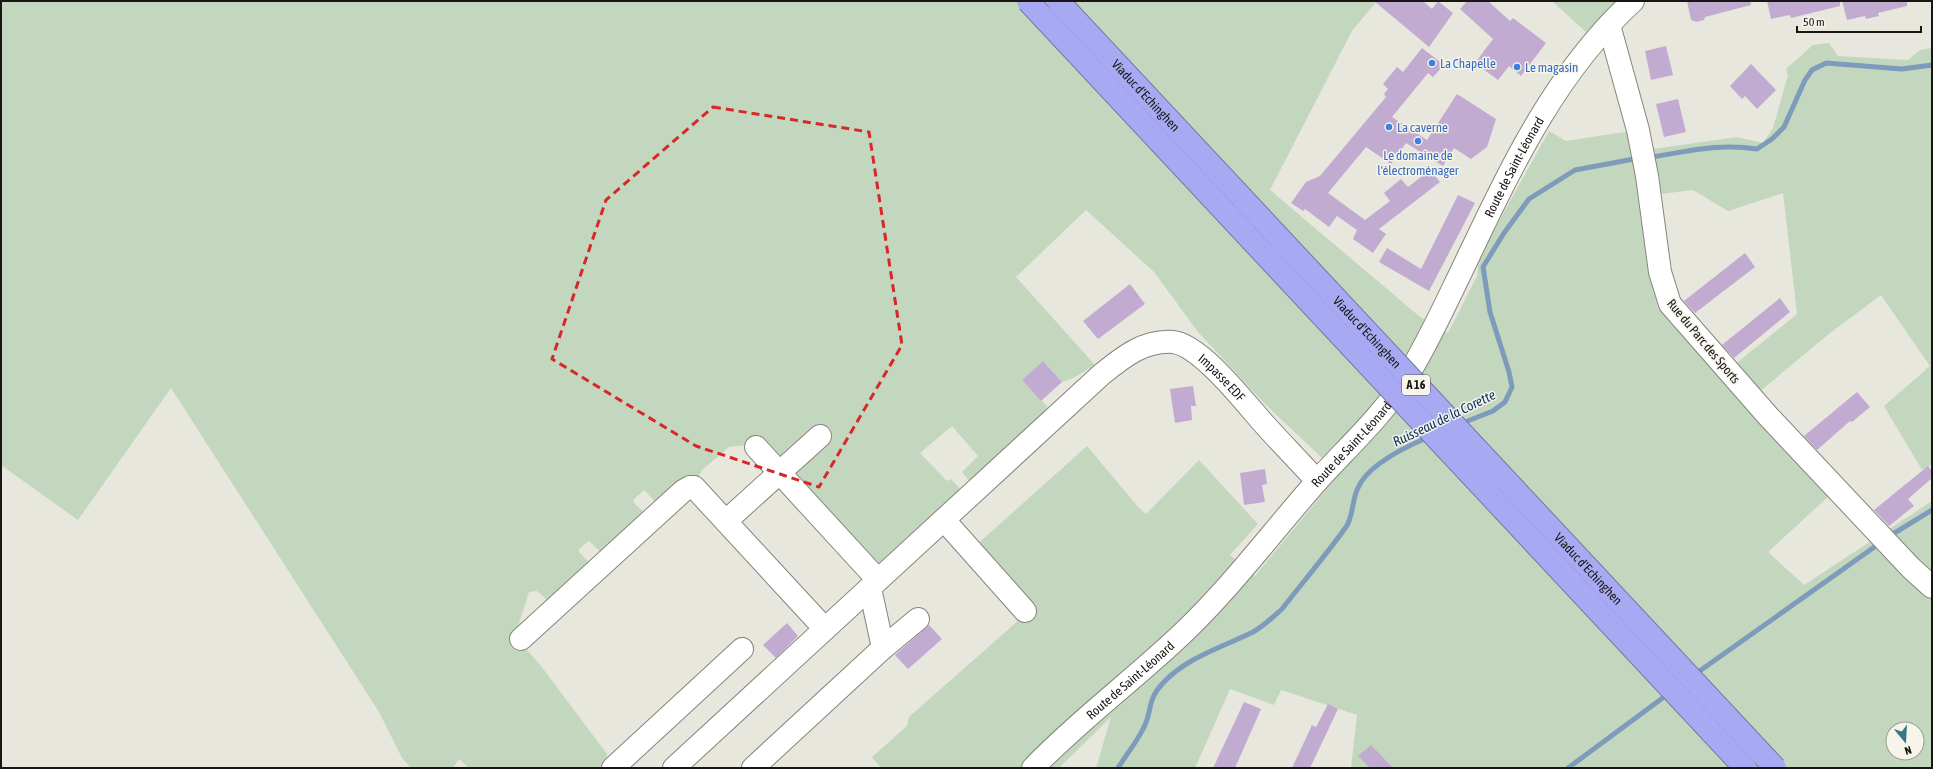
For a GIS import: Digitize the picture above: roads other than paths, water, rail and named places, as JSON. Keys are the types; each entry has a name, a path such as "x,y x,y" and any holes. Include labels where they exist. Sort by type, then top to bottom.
{"highway":[{"name":"Viaduc d'Echinghen","path":"1028,1 1745,768"},
{"name":"Viaduc d'Echinghen","path":"1058,1 1775,768"}],"street":[{"name":"Route de Saint-Léonard","path":"1033,768 1079,723 1161,653 1203,613 1261,549 1317,481 1382,410 1405,380 1439,321 1523,146 1550,102 1582,56 1609,25 1633,1"},
{"name":"Rue du Parc des Sports","path":"1609,25 1638,130 1647,176 1660,272 1670,304 1768,416 1886,541 1932,587"},
{"name":"Impasse EDF","path":"674,768 1102,374 1125,355 1141,347 1158,342 1175,342 1196,352 1220,374 1317,481"},
{"path":"726,521 820,436"},
{"path":"756,447 780,473 874,584 883,648"},
{"path":"521,639 683,490 690,487 694,487 825,629"},
{"path":"944,520 1025,611"},
{"path":"753,768 883,648 918,619"},
{"path":"613,768 742,649"}],"waterway":[{"name":"Ruisseau de la Corette","path":"1653,157 1718,147 1744,147 1757,149 1772,139 1784,127 1805,80 1812,70 1826,63 1902,69 1932,65"},
{"name":"Ruisseau de la Corette","path":"1460,424 1493,411 1505,402 1512,387 1509,372 1490,312 1483,267 1504,233 1529,199 1575,170 1634,159"},
{"name":"Ruisseau de la Corette","path":"1118,768 1143,729 1154,695 1163,683 1194,659 1257,630 1282,609 1346,527 1350,519 1357,490 1362,481 1377,465 1387,458 1429,437"},
{"path":"1888,537 1932,510"},
{"path":"1694,675 1880,543"},
{"path":"1568,768 1668,694"}],"place":[{"name":"La Chapelle","path":"1432,63"},
{"name":"Le magasin","path":"1517,67"},
{"name":"La caverne","path":"1389,127"},
{"name":"Le domaine de l'électroménager","path":"1418,141"}]}
